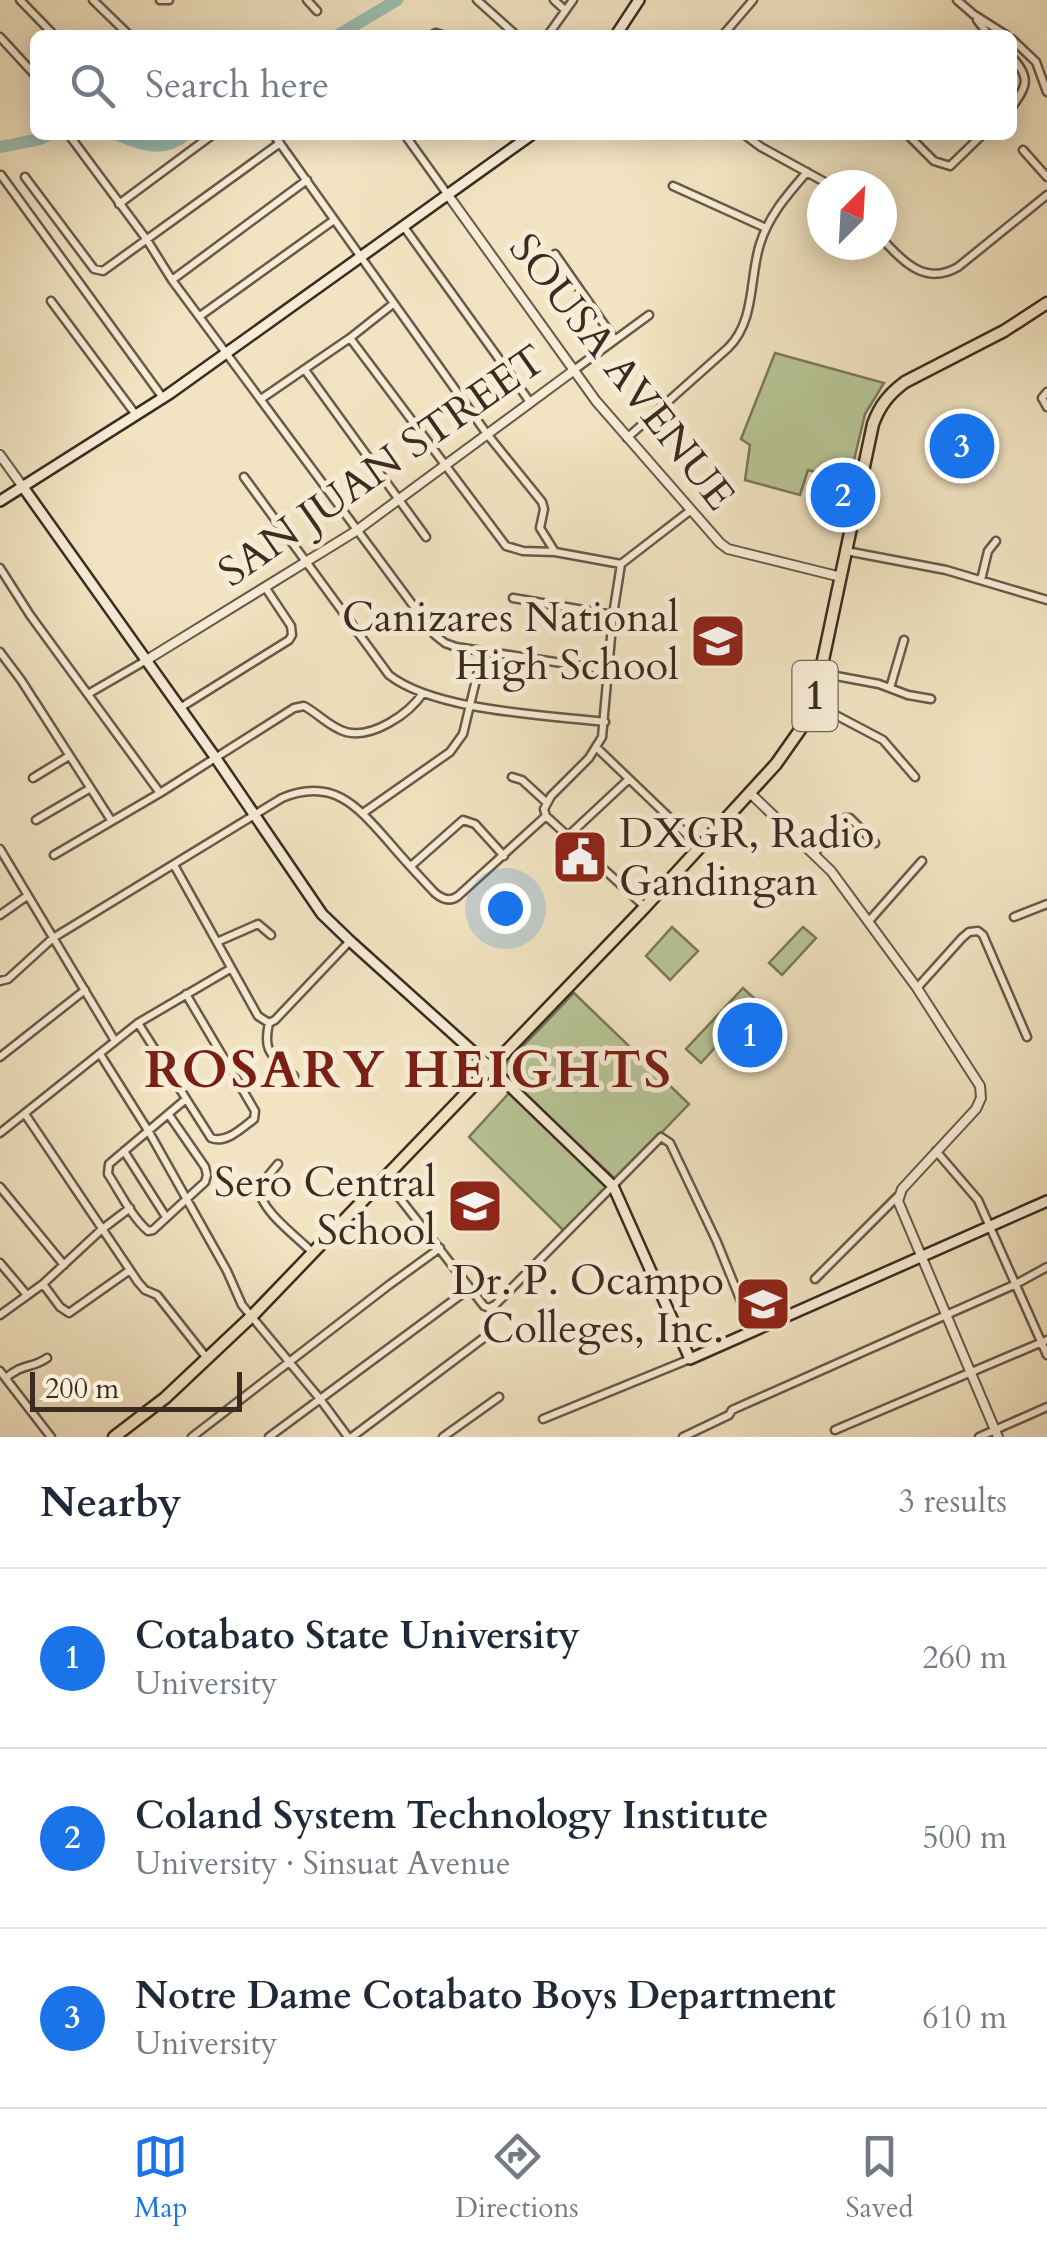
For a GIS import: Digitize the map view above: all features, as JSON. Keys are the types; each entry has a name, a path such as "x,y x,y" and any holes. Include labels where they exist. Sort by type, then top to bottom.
{"main road":[{"path":"619,30 638,0"},
{"path":"0,502 228,353 523,140"},
{"name":"1","path":"115,1437 164,1398 252,1316 645,907 795,739 813,703 873,424 885,399 905,382 1004,331 1047,303"},
{"path":"23,487 322,914 613,1186 690,1359 1047,1201"}],"street":[{"path":"20,0 49,30"},
{"path":"93,0 124,30"},
{"path":"160,0 169,0"},
{"path":"307,0 318,11"},
{"path":"476,0 510,30"},
{"path":"554,0 565,10"},
{"path":"551,30 574,0"},
{"path":"727,30 753,0"},
{"path":"958,0 985,30"},
{"path":"973,14 998,30"},
{"path":"0,37 30,70"},
{"path":"1017,44 1036,62 1047,92"},
{"path":"1017,63 1026,80 1017,100"},
{"path":"73,140 434,635 456,647 608,670"},
{"path":"118,204 205,140"},
{"path":"278,140 487,434 533,488 544,506 540,528 555,552"},
{"name":"SOUSA AVENUE","path":"409,140 573,371 626,438 720,543 728,549 841,577"},
{"path":"626,438 734,342 746,318 758,250 766,228 782,201 807,172 752,140"},
{"path":"913,140 934,161 950,166 977,140"},
{"path":"25,178 94,269 106,270 280,143"},
{"path":"1024,150 1047,177"},
{"path":"1,175 163,398"},
{"path":"172,280 307,180"},
{"path":"672,186 766,228"},
{"path":"897,254 920,271 941,275 958,267 1047,195"},
{"path":"200,316 334,220"},
{"path":"404,226 530,402"},
{"path":"555,254 615,340"},
{"path":"51,301 136,416"},
{"path":"261,398 393,304"},
{"name":"SAN JUAN STREET","path":"145,660 356,531 650,315"},
{"path":"350,338 506,546 523,552 555,552 622,564"},
{"path":"305,370 426,537"},
{"path":"1047,392 1042,398 1047,406"},
{"path":"0,455 23,487"},
{"path":"244,477 389,675 408,688 470,706 605,722"},
{"path":"0,981 8,979 52,938 282,798 305,791 323,791 346,800 442,899 458,896 504,856 597,748 605,722 613,615 622,564 691,510"},
{"path":"981,580 988,552 996,541"},
{"path":"846,550 946,570 1047,600"},
{"path":"0,568 160,793"},
{"path":"180,708 289,640 291,626 265,586"},
{"path":"513,598 613,615"},
{"path":"890,688 904,640"},
{"path":"363,814 450,752 464,734 483,651"},
{"path":"1,655 111,820"},
{"path":"88,694 145,660"},
{"path":"820,673 930,699"},
{"path":"54,854 294,708 304,706 343,731 362,733 409,710 422,693"},
{"path":"813,703 883,740 916,777"},
{"path":"597,748 700,846"},
{"path":"34,778 68,756"},
{"path":"512,778 522,780 568,836 645,907"},
{"path":"568,836 629,779"},
{"path":"36,820 90,789"},
{"path":"750,793 832,870 917,988 982,1092 976,1110 815,1279"},
{"path":"814,854 844,818 850,818 876,843"},
{"path":"410,866 467,819 504,856"},
{"path":"0,850 116,1041"},
{"path":"869,920 922,861"},
{"path":"174,865 258,1016 269,1022"},
{"path":"0,916 27,896"},
{"path":"1014,917 1047,904"},
{"path":"216,942 258,924 271,934"},
{"path":"917,988 962,938 978,930 984,935 1027,1037"},
{"path":"269,1022 283,1013 350,942"},
{"path":"0,1133 138,1023 230,969"},
{"path":"0,1058 85,990"},
{"path":"138,1023 210,1138 224,1139 254,1120 255,1111 186,994"},
{"path":"269,1022 266,1047 294,1076"},
{"path":"100,1054 186,1198 242,1305 350,1437 485,1337"},
{"path":"169,1115 207,1175 205,1182 148,1230 108,1174 109,1164 186,1099"},
{"path":"24,1114 130,1270 145,1290 157,1295 207,1358"},
{"path":"383,1176 489,1308 662,1138 670,1143 717,1242 753,1330"},
{"path":"124,1151 166,1217"},
{"path":"936,1151 978,1200 1047,1355"},
{"path":"278,1164 258,1192 312,1252"},
{"path":"0,1186 64,1265"},
{"path":"899,1195 900,1208 997,1433"},
{"path":"0,1315 44,1284 130,1208"},
{"path":"192,1437 440,1248"},
{"path":"0,1263 27,1295"},
{"path":"683,1437 732,1410 1016,1284 1047,1266"},
{"path":"44,1284 69,1313 130,1270"},
{"path":"269,1437 470,1288"},
{"path":"835,1430 1044,1341"},
{"path":"6,1378 20,1367 47,1358"},
{"path":"543,1419 690,1359"},
{"path":"0,1371 52,1437"},
{"path":"444,1437 499,1397"},
{"path":"979,1437 997,1433 1047,1407"}],"green space":[{"path":"775,353 884,383 865,414 849,481 808,470 800,495 745,480 750,445 741,439"},
{"path":"672,927 698,951 670,980 646,956"},
{"path":"803,927 816,938 782,975 769,963"},
{"path":"743,988 757,1001 701,1063 686,1049"},
{"path":"574,993 689,1104 616,1180 500,1070"},
{"path":"510,1092 608,1188 565,1232 469,1137"}],"waterway":[{"path":"346,30 397,0"},
{"path":"0,147 35,140"},
{"path":"132,140 160,146 178,140"}],"place":[{"name":"Notre Dame Cotabato Boys Department","path":"962,446"},
{"name":"Coland System Technology Institute","path":"843,495"},
{"name":"Canizares National High School","path":"718,641"},
{"name":"DXGR, Radio Gandingan","path":"580,857"},
{"name":"Cotabato State University","path":"750,1035"},
{"name":"Sero Central School","path":"475,1206"},
{"name":"Dr. P. Ocampo Colleges, Inc.","path":"763,1304"}],"district":[{"name":"ROSARY HEIGHTS","path":"409,1071"}]}
